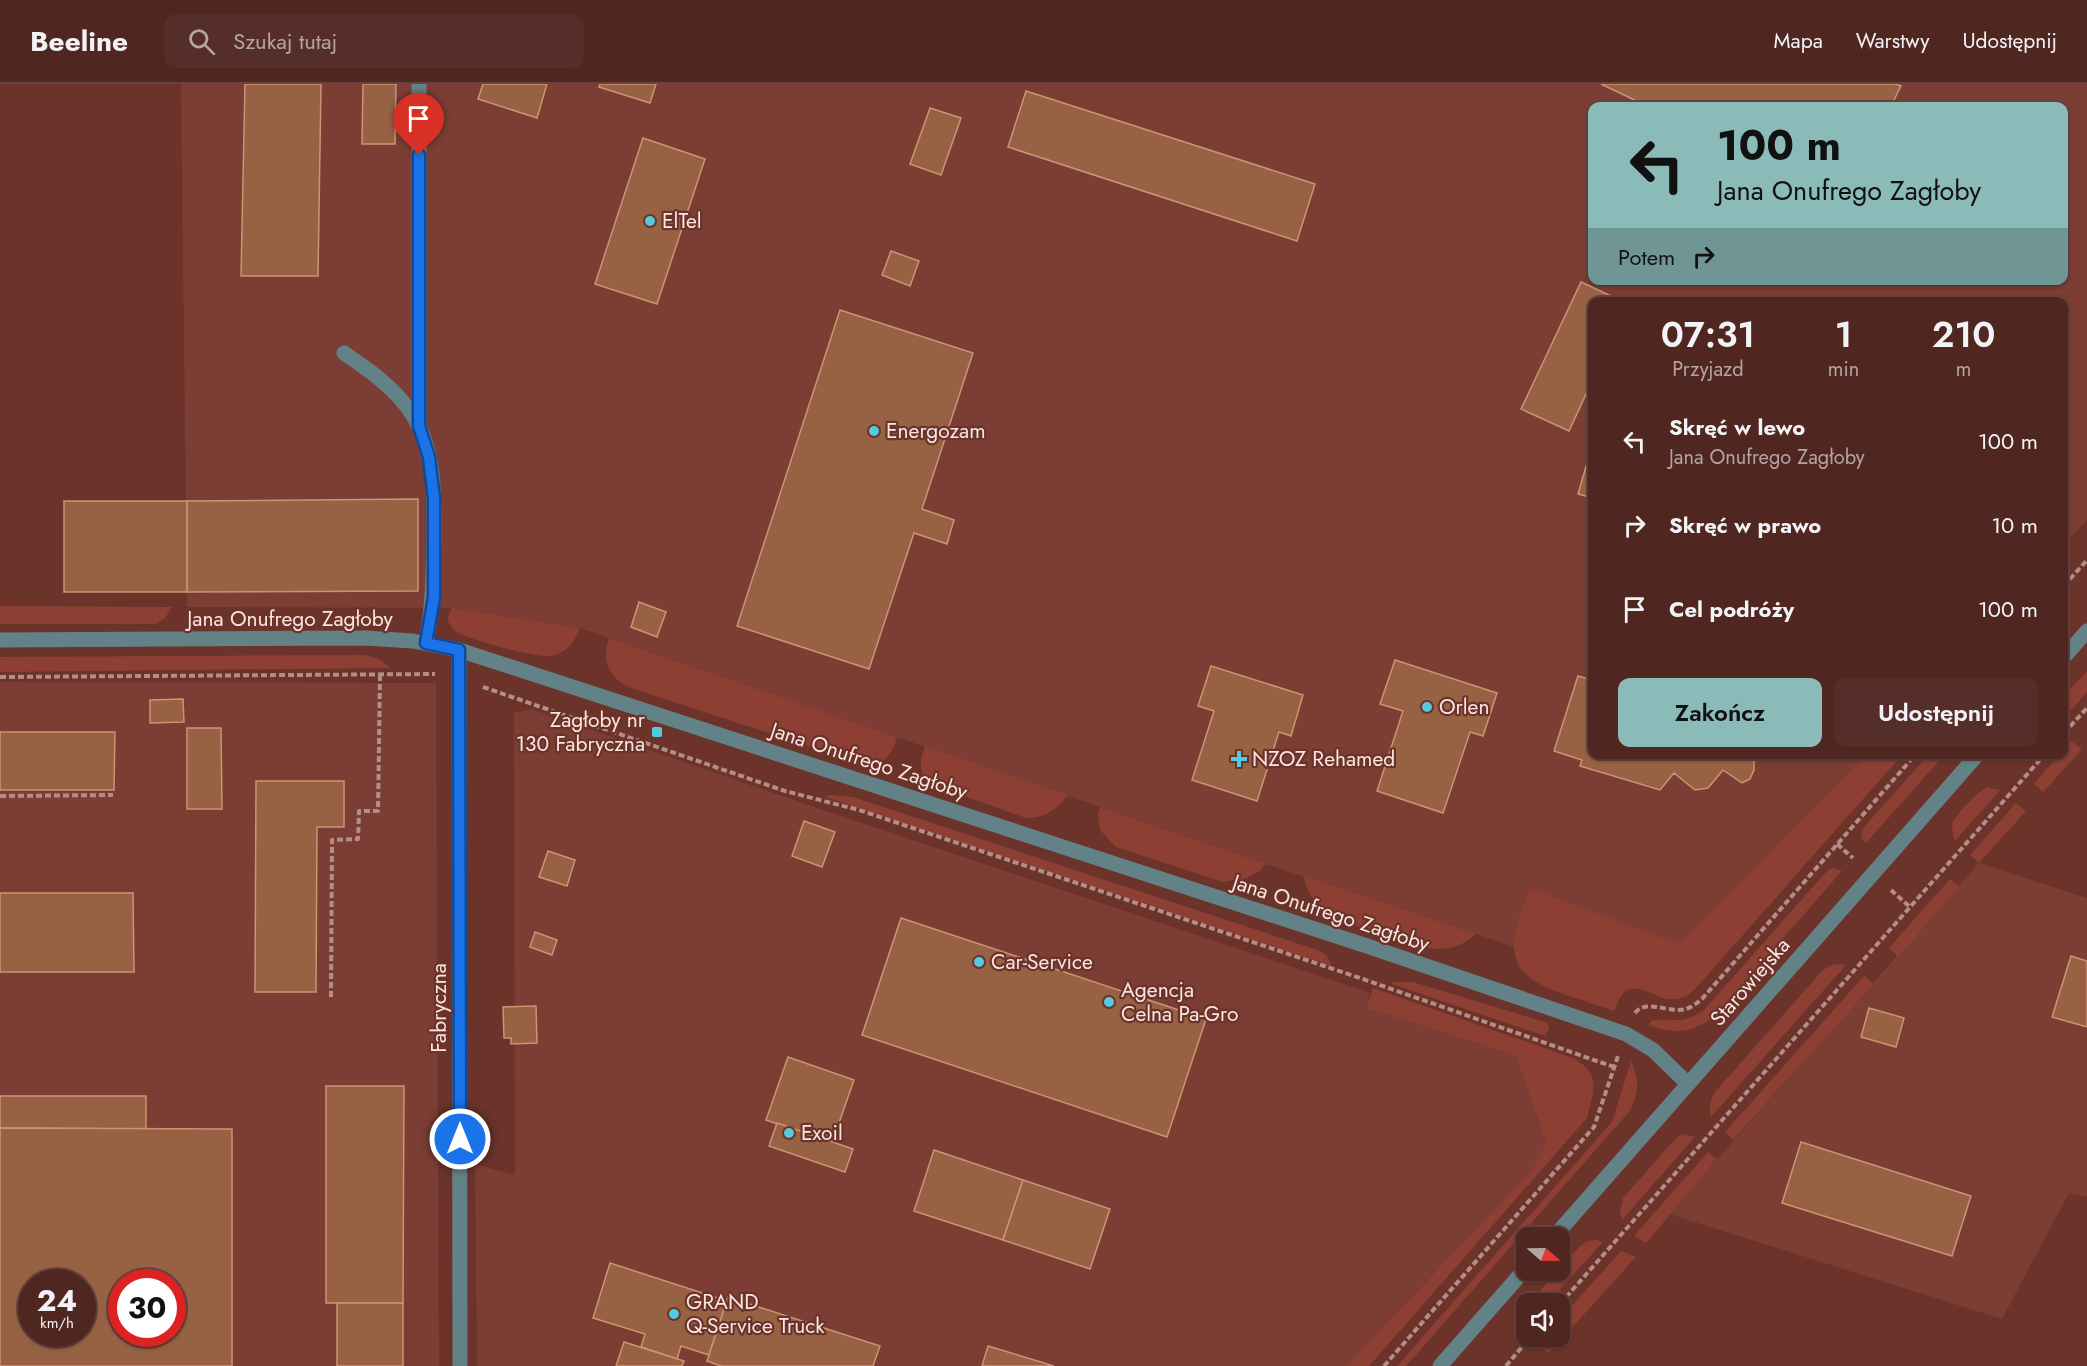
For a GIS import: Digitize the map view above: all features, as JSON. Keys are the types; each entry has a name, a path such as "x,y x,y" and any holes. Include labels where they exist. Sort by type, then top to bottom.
{"street":[{"path":"419,84 419,426"},
{"path":"344,353 388,386 412,413 419,426 429,457 434,499 434,597 426,643"},
{"path":"2068,652 2087,631"},
{"name":"Jana Onufrego Zagłoby","path":"0,640 366,638 426,643 459,650 1370,947 1626,1034 1653,1050 1688,1084"},
{"name":"Fabryczna","path":"459,650 460,1366"},
{"name":"Starowiejska","path":"1563,1227 1974,759"},
{"path":"1440,1366 1516,1280"}],"path":[{"path":"2068,581 2087,560"},
{"path":"331,997 332,840 358,839 359,811 378,811 380,675"},
{"path":"0,677 438,675 460,680 785,790 859,810 1614,1067"},
{"path":"2068,729 2087,708"},
{"path":"1632,1017 1638,1008 1644,1006 1664,1010 1685,1010 1702,999 1912,759"},
{"path":"1570,1293 2041,759"},
{"path":"0,796 113,795"},
{"path":"1837,844 1853,858"},
{"path":"1892,891 1911,908"},
{"path":"1384,1366 1594,1127 1620,1047"},
{"path":"1506,1366 1522,1347"}],"shaded area":[{"path":"181,84 2087,84 2087,520 2068,540 2068,297 1588,297 1588,759 1873,759 1665,993 1512,946 1260,862 580,628 452,608 187,607","holes":["930,108 961,118 941,175 910,164"]},
{"path":"0,606 172,607 165,618 156,624 0,624"},
{"path":"452,608 580,628 573,642 562,652 544,656 518,652 455,631 447,619"},
{"path":"609,638 897,737 895,744 890,754 882,761 864,764 631,688 617,680 609,668 606,654"},
{"path":"365,655 379,659 390,668 0,672 0,657"},
{"path":"2087,671 2087,692 2068,713 2068,692"},
{"path":"0,682 436,683 439,1366 0,1366"},
{"path":"531,709 808,805 1370,993 1366,1008 1516,1056 1546,1144 1532,1170 1346,1366 477,1366 475,1164 515,1175 514,713"},
{"path":"2071,741 2082,749 2043,792 2034,784 2056,759 2068,759 2068,744"},
{"path":"925,746 1068,795 1050,812 1039,817 1026,818 928,783 921,765"},
{"path":"1862,759 1898,759 1697,987 1686,996 1667,999 1634,989 1624,993 1614,1011 1536,982 1521,968 1516,959 1514,947 1519,916 1530,888 1679,944"},
{"path":"1925,759 1940,759 1866,843 1861,834 1864,827"},
{"path":"1987,787 2000,790 1955,841 1953,822 1968,803"},
{"path":"831,795 853,797 1315,949 1326,955 1331,966 825,797"},
{"path":"2016,803 2026,811 1979,863 1970,855"},
{"path":"1100,807 1266,863 1261,870 1247,878 1223,882 1116,847 1100,830 1098,814"},
{"path":"1979,863 2087,898 2087,1197 2069,1193 2002,1319 1669,1214"},
{"path":"1833,868 1842,871 1715,1016 1699,1026 1683,1031 1648,1025 1653,1020 1685,1019 1704,1010 1827,871"},
{"path":"1304,876 1476,934 1457,946 1435,949 1360,927 1324,910 1308,890"},
{"path":"1950,879 1959,887 1898,957 1889,948"},
{"path":"1837,964 1846,965 1711,1117 1710,1104 1715,1092 1821,972"},
{"path":"1864,976 1874,984 1733,1140 1725,1132"},
{"path":"1413,982 1548,1023 1549,1028 1545,1036 1389,983"},
{"path":"1373,988 1573,1058 1588,1070 1594,1084 1587,1118 1369,1366 1346,1366 1532,1170 1546,1143 1516,1056 1366,1008"},
{"path":"1631,1061 1636,1074 1637,1087 1629,1112 1528,1227 1519,1227 1612,1122"},
{"path":"1682,1134 1695,1137 1622,1220 1620,1213 1623,1198"},
{"path":"1708,1152 1717,1159 1646,1243 1634,1236"},
{"path":"1516,1231 1516,1241 1406,1366 1397,1366"},
{"path":"1588,1241 1603,1242 1570,1278 1570,1257"},
{"path":"1621,1251 1636,1257 1570,1330 1570,1308"},
{"path":"1549,1281 1567,1281 1556,1293 1538,1293"},
{"path":"1540,1347 1554,1347 1549,1353"}],"building":[{"path":"245,84 321,84 318,276 241,276"},
{"path":"363,84 396,84 395,144 362,144"},
{"path":"483,84 547,84 537,118 478,99"},
{"path":"600,84 656,84 650,103 599,87"},
{"path":"1601,84 1896,84 1901,86 1893,102 1639,102"},
{"path":"1026,91 1315,184 1297,241 1008,147"},
{"path":"930,108 961,118 941,175 910,164"},
{"name":"ElTel","path":"643,138 705,159 657,304 595,284"},
{"path":"891,251 919,261 910,286 882,275"},
{"path":"1581,282 1613,297 1588,297 1588,390 1569,431 1521,409"},
{"name":"Energozam","path":"840,310 973,353 922,509 954,520 947,544 914,533 869,669 737,626"},
{"path":"1587,463 1588,497 1578,494"},
{"path":"418,499 418,591 187,592 187,501"},
{"path":"64,501 187,501 187,592 64,592"},
{"path":"639,602 666,612 657,637 631,627"},
{"path":"1395,660 1497,693 1483,736 1470,732 1443,813 1377,791 1403,711 1380,704"},
{"path":"1211,666 1303,695 1291,736 1279,732 1257,801 1192,780 1214,711 1198,706"},
{"path":"1578,676 1588,679 1588,759 1754,759 1754,770 1750,779 1742,783 1723,770 1708,788 1695,790 1674,773 1660,790 1580,766 1582,760 1554,751"},
{"path":"183,699 184,722 150,723 150,700"},
{"path":"187,728 221,728 222,809 187,809"},
{"path":"0,732 115,732 114,790 0,790"},
{"path":"256,781 344,781 344,827 317,827 316,992 255,992"},
{"path":"804,821 835,832 822,867 792,856"},
{"path":"548,851 575,860 567,886 539,877"},
{"path":"0,893 133,893 134,972 0,972"},
{"path":"901,918 1206,1019 1167,1137 862,1035"},
{"path":"535,932 557,940 552,955 530,947"},
{"path":"2071,956 2087,961 2087,1027 2052,1017"},
{"path":"536,1006 537,1043 511,1044 511,1038 504,1038 503,1007"},
{"path":"1869,1008 1904,1018 1896,1047 1861,1037"},
{"path":"788,1057 854,1080 832,1143 766,1120"},
{"path":"326,1086 404,1086 403,1303 326,1303"},
{"path":"0,1096 146,1096 146,1129 0,1128"},
{"path":"777,1123 853,1149 845,1172 769,1146"},
{"path":"0,1128 232,1129 232,1366 0,1366"},
{"path":"1801,1142 1971,1196 1952,1256 1782,1203"},
{"path":"934,1150 1023,1180 1003,1240 914,1211"},
{"path":"1023,1180 1110,1209 1090,1269 1003,1240"},
{"path":"610,1263 727,1301 709,1355 681,1346 677,1359 641,1347 645,1334 593,1318"},
{"path":"728,1297 880,1346 873,1366 721,1366 707,1361"},
{"path":"337,1303 403,1303 403,1366 337,1366"},
{"path":"624,1342 684,1361 682,1366 616,1366"},
{"path":"988,1346 1054,1366 982,1366"}],"place":[{"name":"ElTel","path":"650,221"},
{"name":"Energozam","path":"874,431"},
{"name":"Orlen","path":"1427,707"},
{"name":"Zagłoby nr 130 Fabryczna","path":"657,732"},
{"name":"NZOZ Rehamed","path":"1239,759"},
{"name":"Car-Service","path":"979,962"},
{"name":"Agencja Celna Pa-Gro","path":"1109,1002"},
{"name":"Exoil","path":"789,1133"},
{"name":"GRAND Q-Service Truck","path":"674,1314"}],"route":[{"path":"419,155 419,426 429,457 434,499 434,597 426,643 459,650 460,1139"}]}
